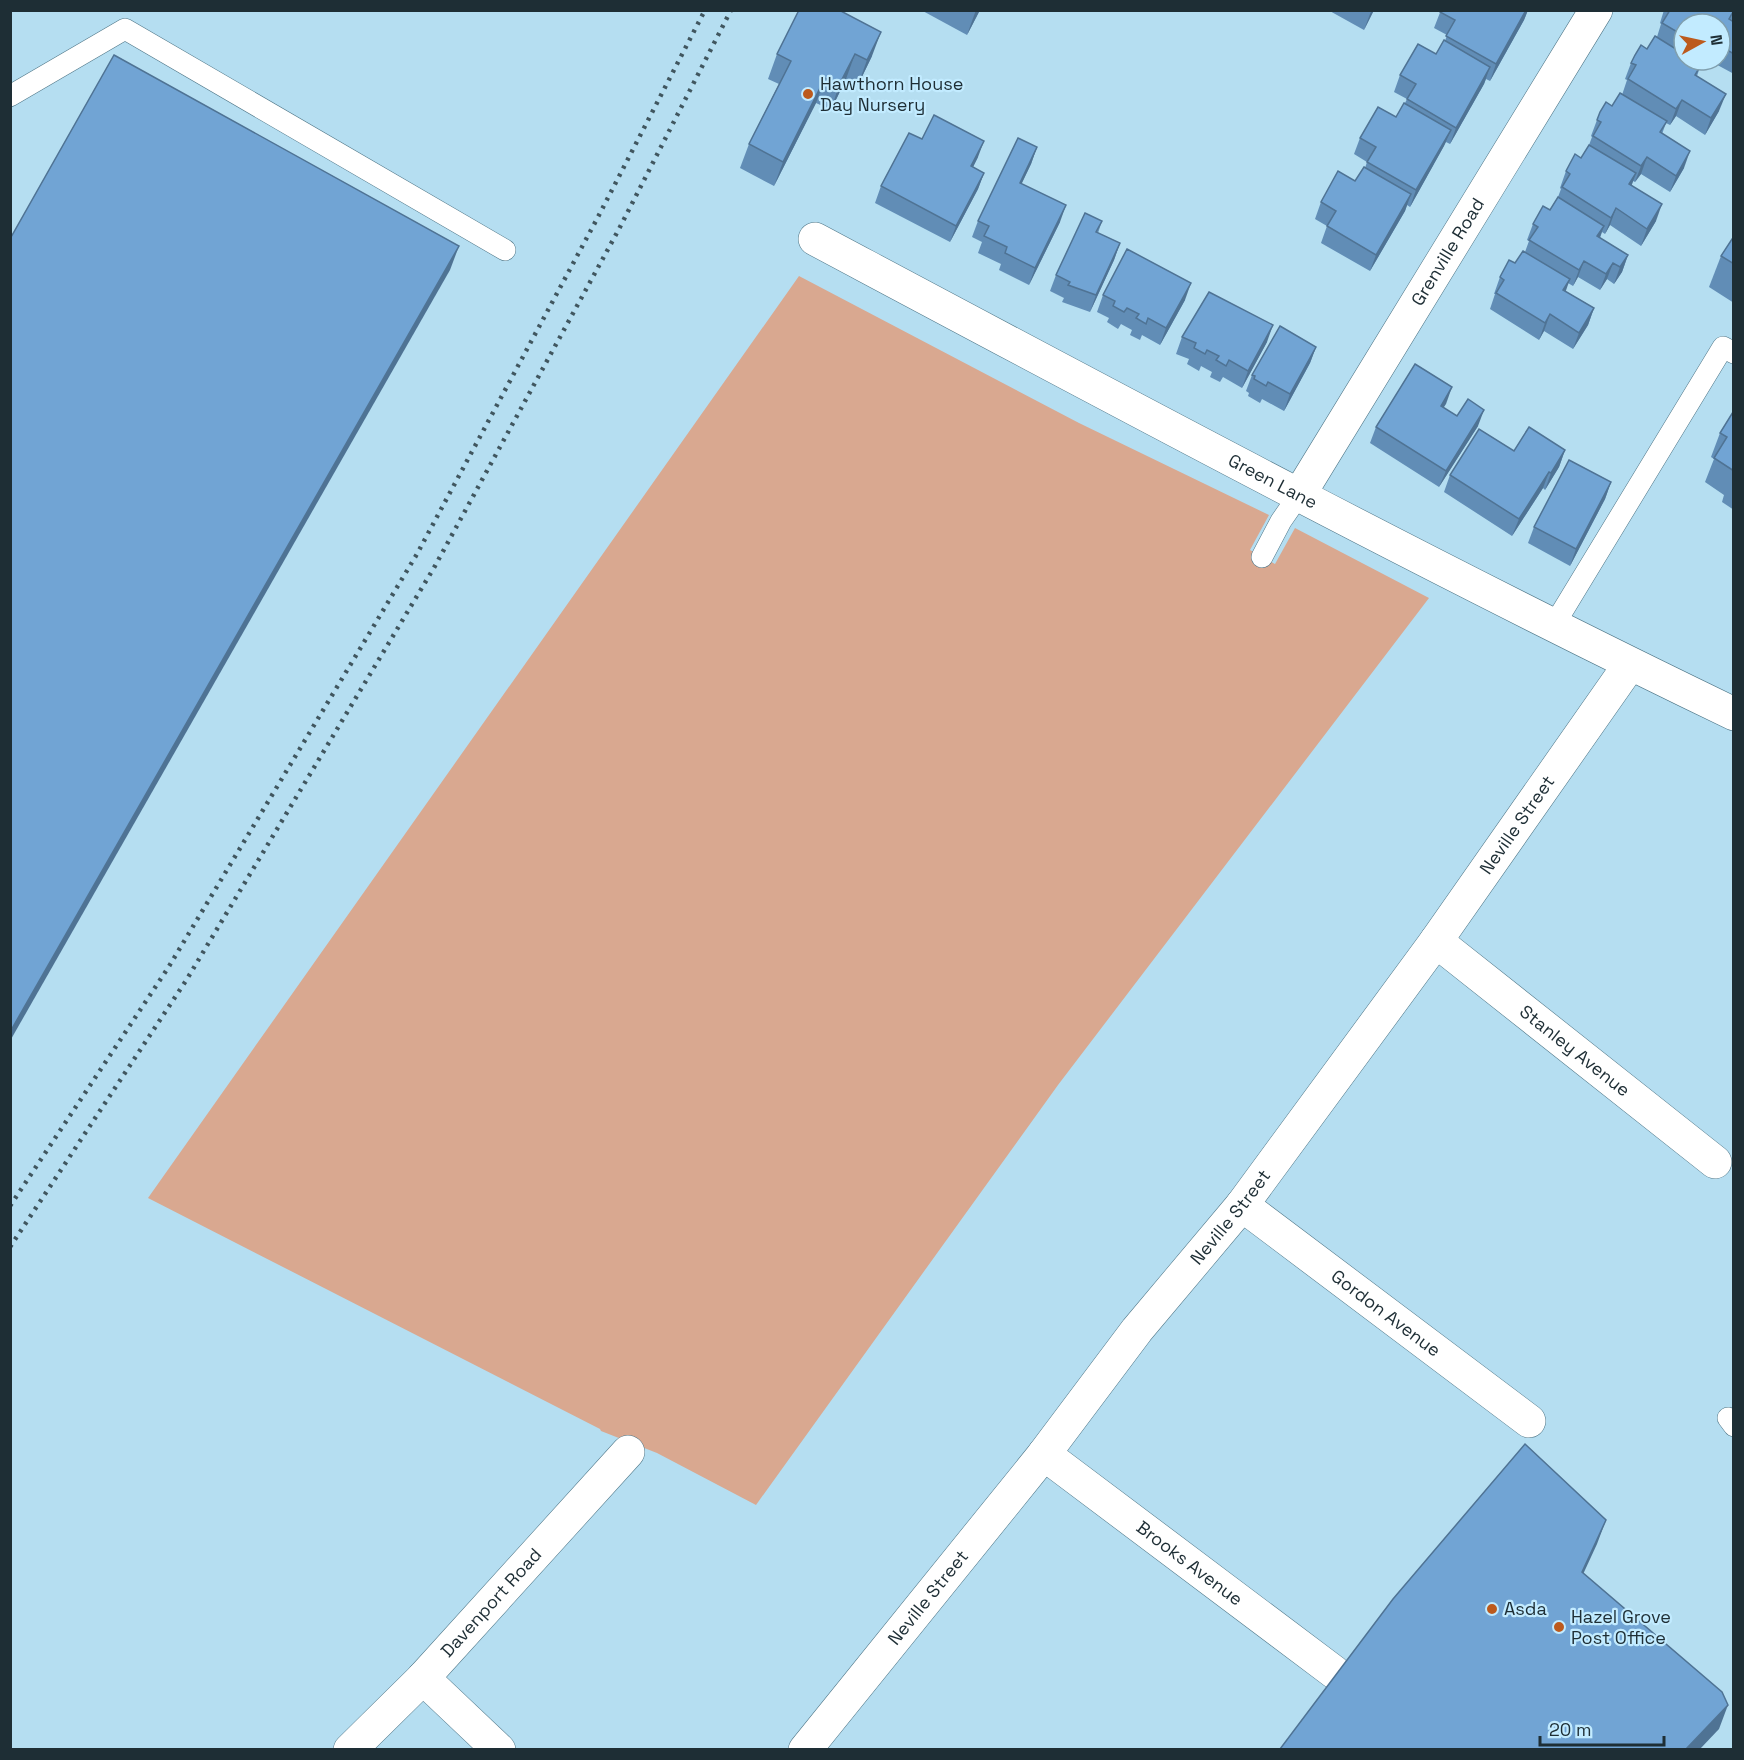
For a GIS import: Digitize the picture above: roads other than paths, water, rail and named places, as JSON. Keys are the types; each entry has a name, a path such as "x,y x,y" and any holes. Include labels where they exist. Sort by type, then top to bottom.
{"street":[{"name":"Grenville Road","path":"1299,495 1590,12"},
{"name":"Green Lane","path":"815,239 1299,495 1630,664 1734,714"},
{"name":"Neville Street","path":"805,1749 1044,1454 1137,1330 1242,1205 1436,940 1630,664"},
{"name":"Stanley Avenue","path":"1436,940 1715,1161"},
{"name":"Gordon Avenue","path":"1242,1205 1529,1420"},
{"name":"Davenport Road","path":"350,1749 423,1678 628,1452"},
{"name":"Brooks Avenue","path":"1044,1454 1334,1672"},
{"path":"423,1678 499,1749"}],"lane":[{"path":"10,96 125,29 506,250"},
{"path":"1554,625 1723,347 1734,353"},
{"path":"1262,557 1281,521 1299,495"}],"railway":[{"path":"10,1206 168,968 417,554 598,217 705,10"},
{"path":"10,1247 187,979 435,566 619,229 731,10"}],"place":[{"name":"Hawthorn House Day Nursery","path":"808,94"},
{"name":"Asda","path":"1492,1609"},
{"name":"Hazel Grove Post Office","path":"1559,1627"}]}
